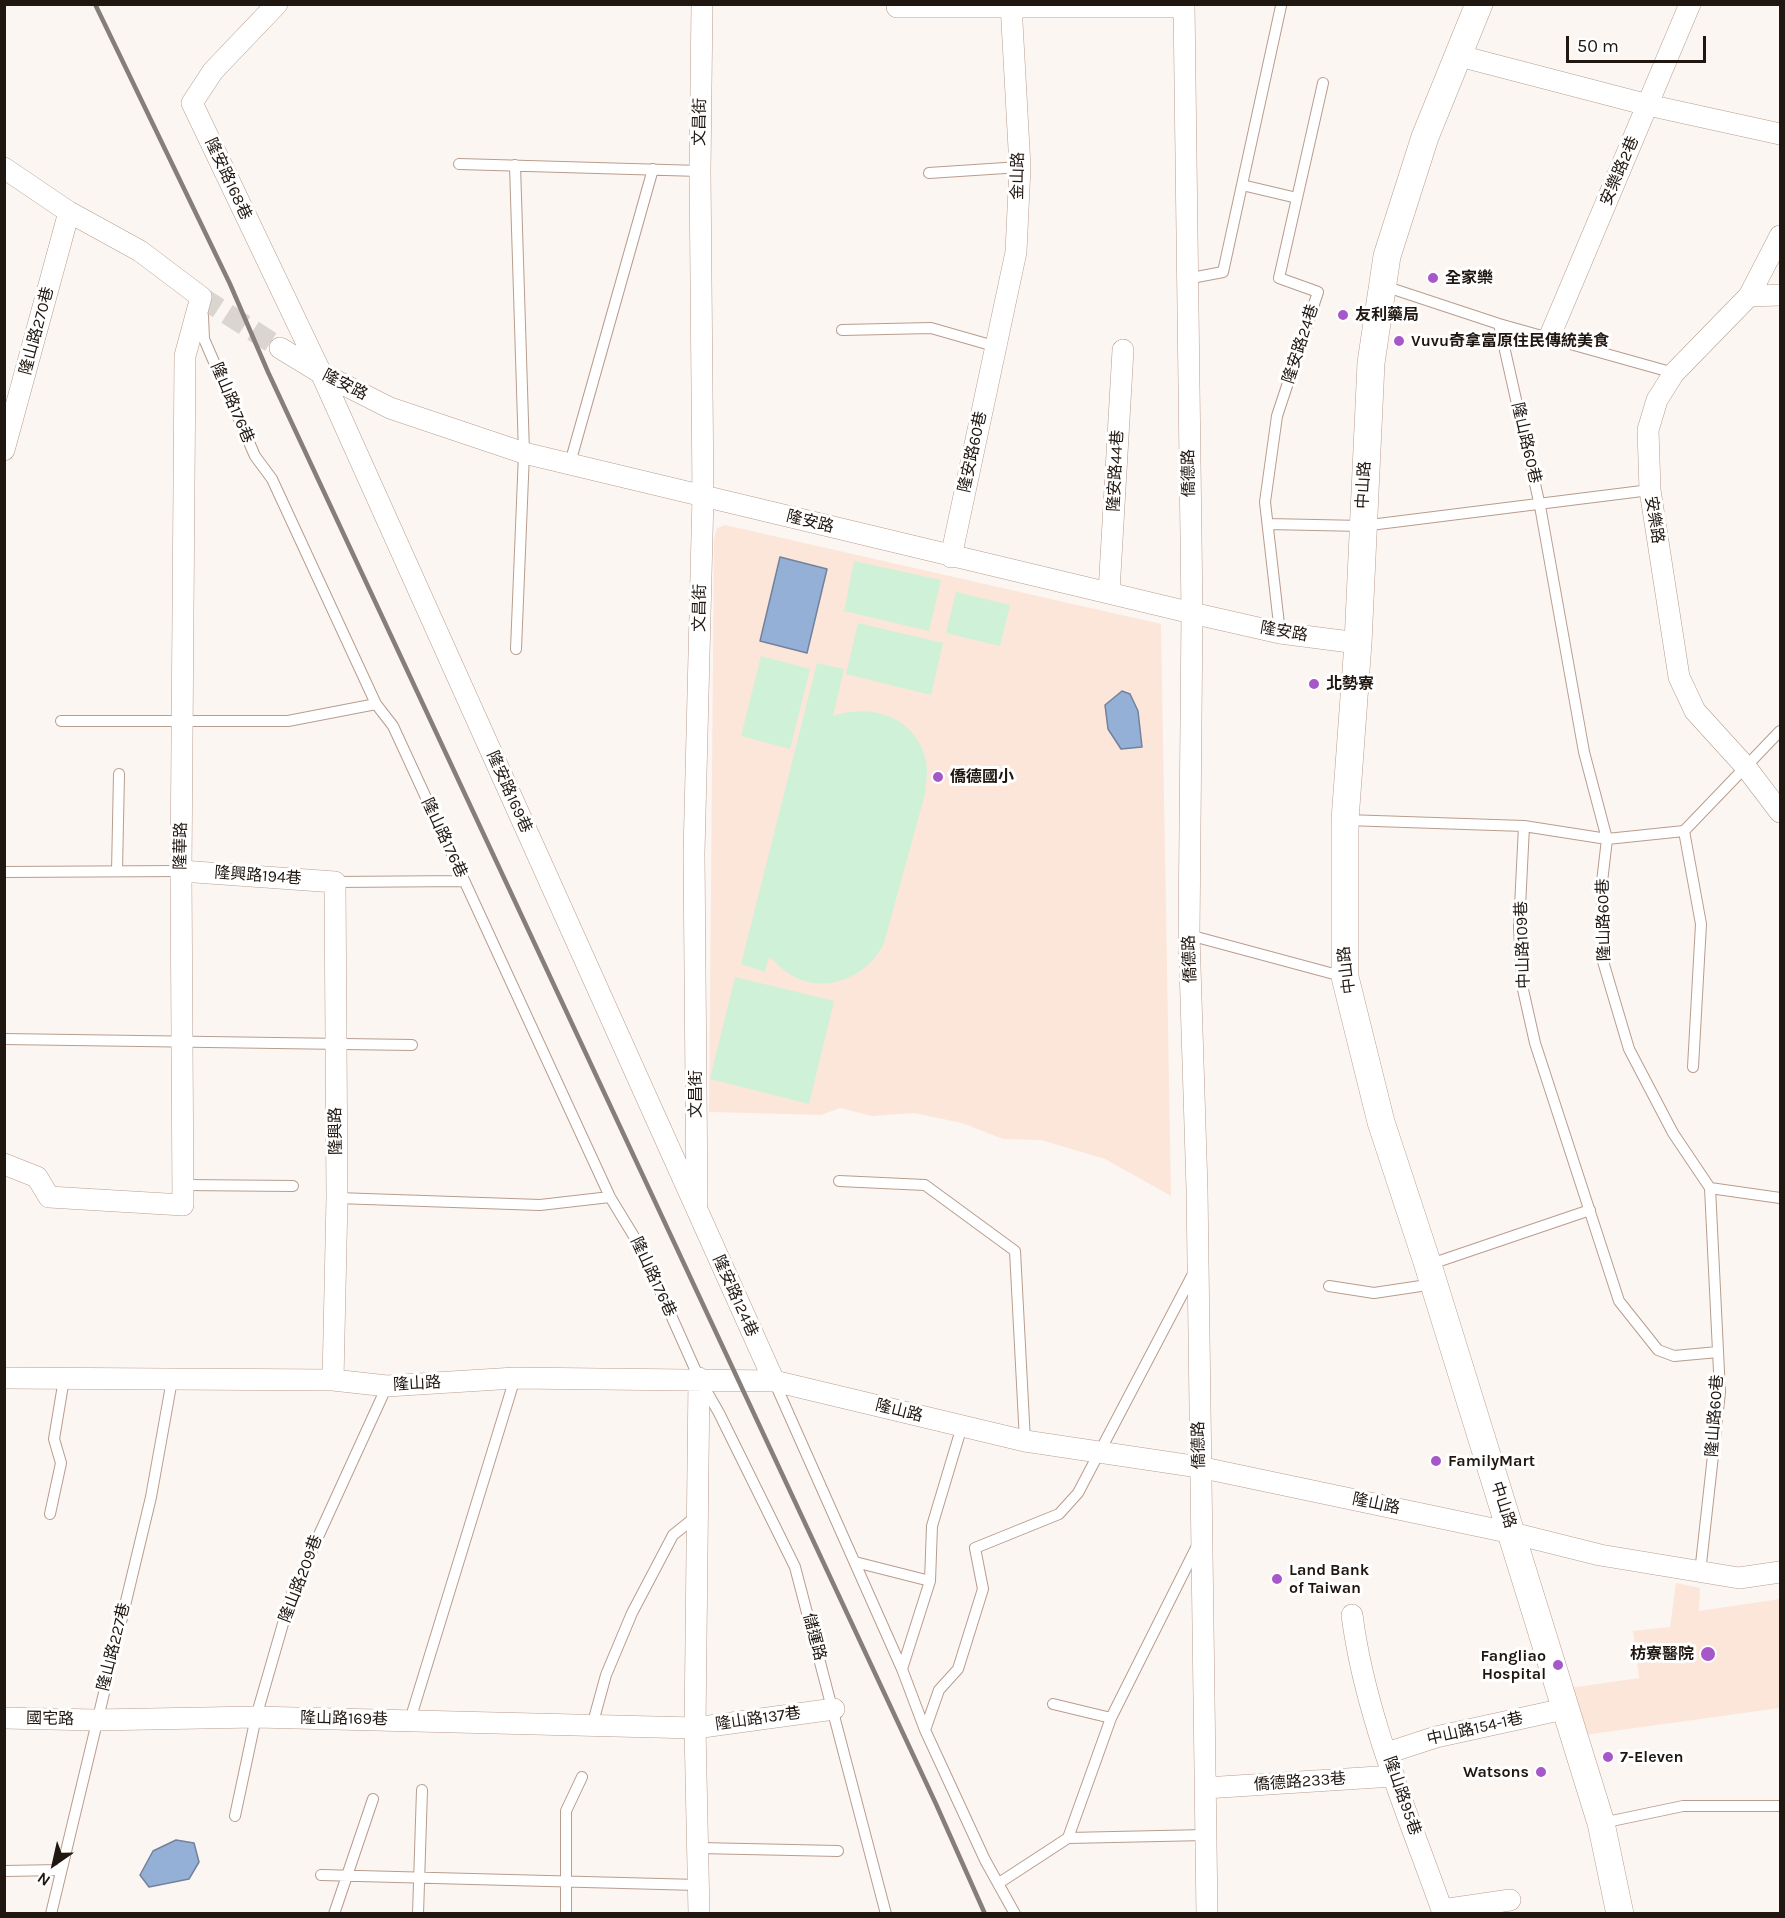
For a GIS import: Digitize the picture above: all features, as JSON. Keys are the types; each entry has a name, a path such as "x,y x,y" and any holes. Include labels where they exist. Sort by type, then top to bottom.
{"street":[{"name":"隆安路168巷","path":"277,4 213,71 192,103 321,373"},
{"name":"文昌街","path":"697,1212 694,853 703,496 700,171 702,4"},
{"name":"中山路","path":"1479,4 1456,55 1411,180 1387,256 1371,363 1358,643 1345,820 1345,977 1381,1122 1431,1274 1601,1823 1620,1914"},
{"name":"安樂路2巷","path":"1549,338 1690,4"},
{"name":"金山路","path":"994,346 1016,252 1020,167 1011,5"},
{"path":"897,7 1184,6"},
{"name":"僑德路","path":"1184,6 1192,613 1189,935 1197,1266 1207,1914"},
{"path":"1456,55 1647,105 1780,134"},
{"path":"4,168 69,212 140,251 201,297"},
{"name":"隆山路270巷","path":"4,450 69,212"},
{"name":"安樂路","path":"1780,236 1749,296 1674,373 1657,400 1648,430 1650,490 1680,677 1695,711 1745,766 1780,812"},
{"path":"1749,296 1780,295"},
{"name":"隆華路","path":"4,1164 37,1177 50,1197 183,1205 181,871 184,356 201,297"},
{"name":"隆安路60巷","path":"951,557 994,346"},
{"name":"隆安路","path":"280,348 321,373 390,408 524,453 1192,613 1280,633 1358,643"},
{"name":"隆安路44巷","path":"1109,592 1123,350"},
{"name":"隆安路169巷","path":"321,373 697,1212"},
{"name":"隆興路194巷","path":"181,871 335,882"},
{"name":"隆興路","path":"333,1380 337,1198 334,1046 335,882"},
{"name":"隆安路124巷","path":"697,1212 774,1381"},
{"name":"隆山路","path":"5,1380 333,1380 387,1386 515,1378 699,1378 774,1381 1025,1441 1199,1467 1512,1533 1600,1555 1739,1578 1780,1572"},
{"path":"695,1728 699,1378"},
{"name":"隆山路95巷","path":"1352,1615 1357,1657 1394,1776 1442,1910 1510,1900"},
{"name":"隆山路137巷","path":"699,1914 695,1728 834,1709"},
{"name":"中山路154-1巷","path":"1387,1753 1436,1737 1564,1709"},
{"name":"隆山路169巷","path":"96,1720 256,1717 695,1728"},
{"name":"國宅路","path":"4,1718 96,1720"},
{"name":"僑德路233巷","path":"1205,1788 1394,1776"}],"lane":[{"path":"1186,279 1223,273 1281,6"},
{"name":"隆安路24巷","path":"1280,633 1265,502 1277,416 1317,292 1279,278 1323,84"},
{"path":"459,164 700,171"},
{"path":"515,165 524,453 516,649"},
{"path":"929,173 1020,167"},
{"path":"570,463 653,169"},
{"path":"1242,185 1297,198"},
{"path":"1383,286 1499,324 1674,373"},
{"name":"隆山路176巷","path":"201,297 204,339 255,456 272,479 376,705 393,726 610,1197 641,1248 699,1378"},
{"name":"隆山路60巷","path":"1499,324 1540,506 1584,752 1607,839 1602,882 1602,958 1629,1049 1673,1133 1710,1188 1720,1392 1700,1573"},
{"path":"842,330 931,328 994,346"},
{"path":"1268,525 1362,526 1540,506 1650,490"},
{"path":"61,722 288,721 376,705"},
{"path":"1345,820 1524,826 1607,839 1684,831 1780,731"},
{"path":"117,871 119,774"},
{"name":"中山路109巷","path":"1524,826 1519,927 1522,985 1535,1043 1619,1301 1658,1350 1674,1356 1718,1352"},
{"path":"1684,831 1701,924 1694,1067"},
{"path":"4,872 181,871"},
{"path":"335,882 464,881"},
{"path":"1189,935 1345,977"},
{"path":"4,1039 334,1046 412,1045"},
{"path":"839,1181 925,1185 1015,1251 1025,1441"},
{"path":"183,1185 293,1186"},
{"path":"1710,1188 1780,1198"},
{"path":"337,1198 540,1205 610,1197"},
{"path":"1329,1286 1374,1293 1431,1274 1590,1210"},
{"path":"925,1730 939,1690 958,1669 983,1589 975,1548 1059,1514 1078,1492 1197,1266"},
{"path":"410,1720 515,1378"},
{"name":"儲運路","path":"699,1378 719,1413 795,1567 886,1914"},
{"path":"50,1514 61,1463 54,1439 64,1379"},
{"name":"隆山路227巷","path":"51,1914 151,1497 172,1380"},
{"path":"774,1381 902,1669 925,1730 985,1860 1015,1914"},
{"name":"隆山路209巷","path":"235,1816 256,1717 291,1596 387,1386"},
{"path":"902,1669 930,1581 932,1526 962,1426"},
{"path":"592,1726 606,1675 632,1613 672,1535 698,1515"},
{"path":"1068,1838 1111,1718 1200,1538"},
{"path":"855,1562 930,1581"},
{"path":"1053,1704 1111,1718"},
{"path":"567,1914 566,1811 582,1777"},
{"path":"418,1914 422,1790"},
{"path":"334,1914 373,1799"},
{"path":"1601,1823 1683,1806 1780,1806"},
{"path":"999,1882 1068,1838 1206,1835"},
{"path":"699,1848 838,1851"},
{"path":"4,1871 61,1870"},
{"path":"321,1875 698,1884"}],"shaded area":[{"name":"僑德國小","path":"725,525 1161,624 1171,1196 1105,1159 1041,1140 1003,1139 962,1123 914,1113 872,1116 840,1108 821,1115 709,1112 714,539 717,528"},
{"name":"枋寮醫院","path":"1676,1583 1700,1588 1699,1611 1780,1599 1780,1708 1570,1737 1556,1690 1639,1678 1633,1631 1670,1627"}],"green space":[{"path":"854,561 941,580 929,631 844,611"},
{"path":"956,592 1010,605 1000,646 946,633"},
{"path":"858,623 943,643 931,695 846,674"},
{"path":"761,656 810,669 790,749 741,736"},
{"path":"817,663 844,669 833,716 862,711 890,717 913,733 921,746 927,769 925,794 884,943 878,954 860,971 849,978 825,984 812,983 795,977 769,957 765,972 741,964"},
{"path":"735,977 834,1001 809,1104 710,1079"}],"water":[{"path":"780,557 827,569 807,653 760,641"},
{"path":"1122,691 1130,694 1138,711 1142,747 1121,749 1108,729 1105,705"},
{"path":"176,1840 194,1843 199,1862 189,1879 149,1887 140,1875 153,1851"}],"tunnel":[{"path":"201,297 280,348"}],"railway":[{"path":"95,4 230,284 268,372 936,1804 985,1914"}],"place":[{"name":"全家樂","path":"1433,278"},
{"name":"友利藥局","path":"1343,315"},
{"name":"Vuvu奇拿富原住民傳統美食","path":"1399,341"},
{"name":"北勢寮","path":"1314,684"},
{"name":"僑德國小","path":"938,777"},
{"name":"FamilyMart","path":"1436,1461"},
{"name":"Land Bank of Taiwan","path":"1277,1579"},
{"name":"枋寮醫院","path":"1708,1654"},
{"name":"Fangliao Hospital","path":"1558,1665"},
{"name":"7-Eleven","path":"1608,1757"},
{"name":"Watsons","path":"1541,1772"}]}
